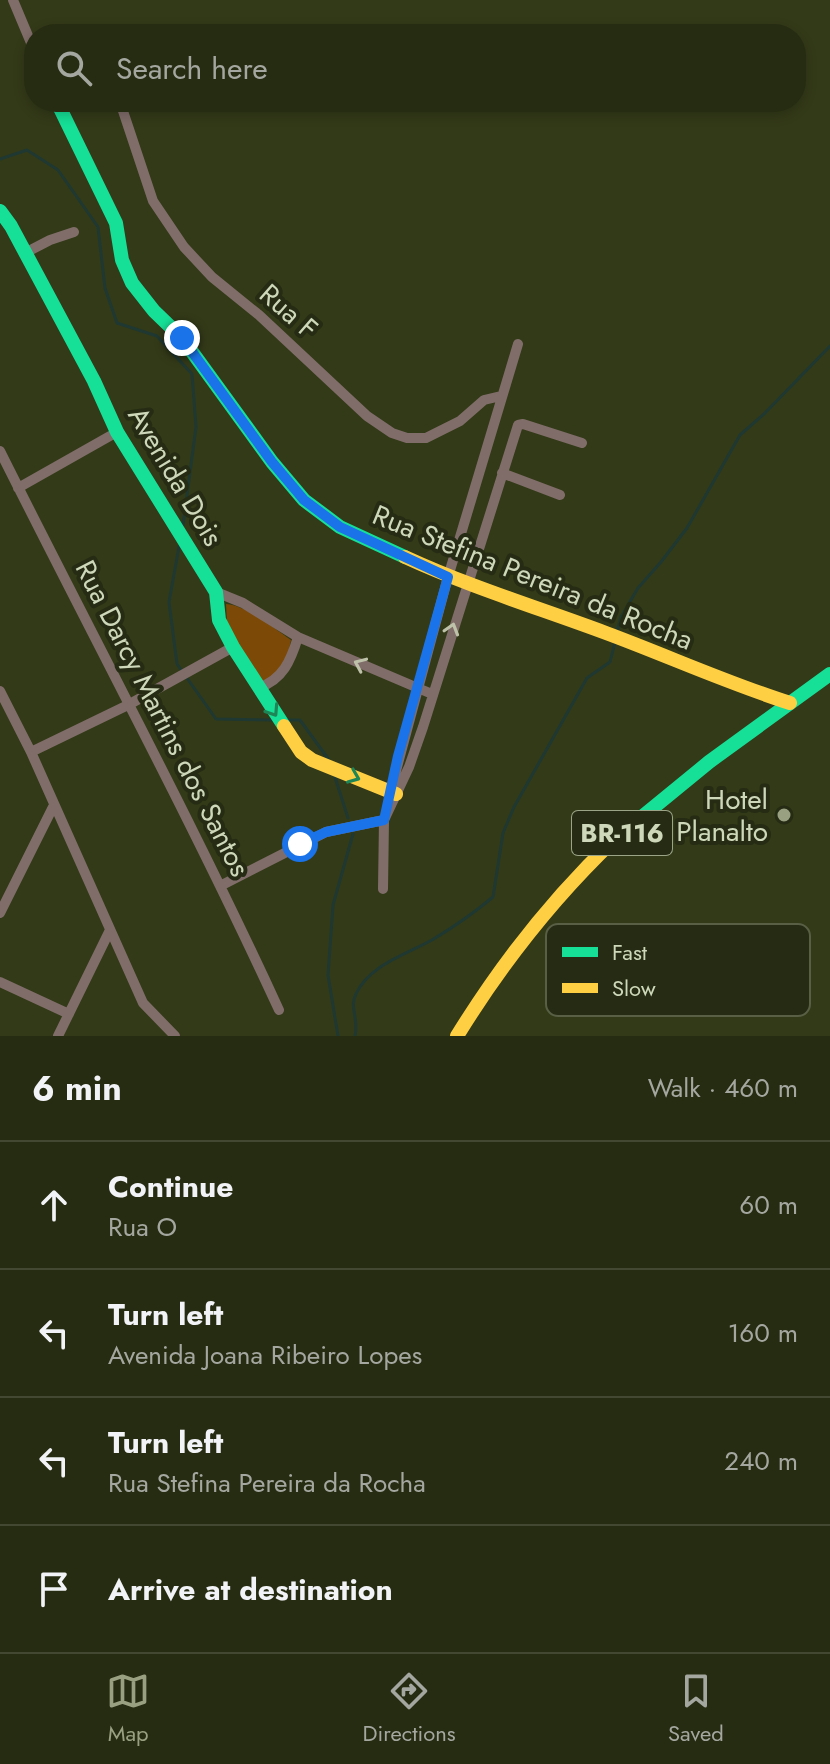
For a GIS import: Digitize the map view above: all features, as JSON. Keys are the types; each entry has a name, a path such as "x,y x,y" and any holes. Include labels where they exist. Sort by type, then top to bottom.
{"main road":[{"name":"Rua Stefina Pereira da Rocha","path":"62,112 116,223 122,260 132,283 154,311 182,338 272,462 304,500 340,527 448,577 609,634 732,685 790,703"},
{"name":"Avenida Dois","path":"0,211 94,381 117,432 216,592 219,620 233,647 293,742 312,760 393,792"},
{"name":"BR-116","path":"457,1036 495,977 541,917 594,858 655,804 830,674"}],"street":[{"path":"13,0 24,26"},
{"name":"Rua F","path":"123,112 153,201 184,247 212,277 259,315 367,416 392,433 407,438 426,438 460,421 484,400 501,396"},
{"path":"25,253 74,232"},
{"path":"383,889 384,820 448,577 518,344"},
{"path":"393,792 409,767 518,425 582,443"},
{"path":"18,488 117,432"},
{"name":"Rua Darcy Martins dos Santos","path":"0,451 222,885 279,1010"},
{"path":"502,473 560,495"},
{"path":"216,592 243,603 298,637 432,694"},
{"path":"258,688 280,677 298,637"},
{"path":"31,752 128,705 233,647"},
{"path":"0,691 31,752 143,1003 175,1036"},
{"path":"0,913 53,807"},
{"path":"222,885 326,832 384,820"},
{"path":"58,1036 110,930"},
{"path":"0,982 69,1014"}],"shaded area":[{"path":"226,604 251,613 291,640 288,654 276,677 259,683 227,622"}],"waterway":[{"path":"0,159 27,150 58,170 98,227 105,288 117,323 157,336 192,374 196,427 183,525"},
{"path":"617,631 621,617 638,588 687,528 740,435 830,346"},
{"path":"179,547 169,602 177,664 216,719 273,720"},
{"path":"355,1036 354,999 370,975 432,940 493,897 503,833 514,807 587,678 610,662 615,642"},
{"path":"285,720 300,720 329,760"},
{"path":"334,774 348,818"},
{"path":"338,1036 328,975 333,905 353,834"}],"traffic: fast":[{"path":"62,112 116,223 122,260 132,283 154,311 182,338 272,462 304,500 340,527 405,557"},
{"path":"0,211 94,381 117,432 216,592 219,620 233,647 284,726"},
{"path":"615,839 709,762 830,674"}],"traffic: slow":[{"path":"405,557 479,588 790,703"},
{"path":"284,726 301,752 312,760 396,794"},
{"path":"457,1036 530,932 570,884 615,839"}],"place":[{"name":"Hotel Planalto","path":"784,815"}],"route":[{"path":"182,338 272,462 304,500 340,527 448,577 398,756 384,820 326,832 300,844"}]}
